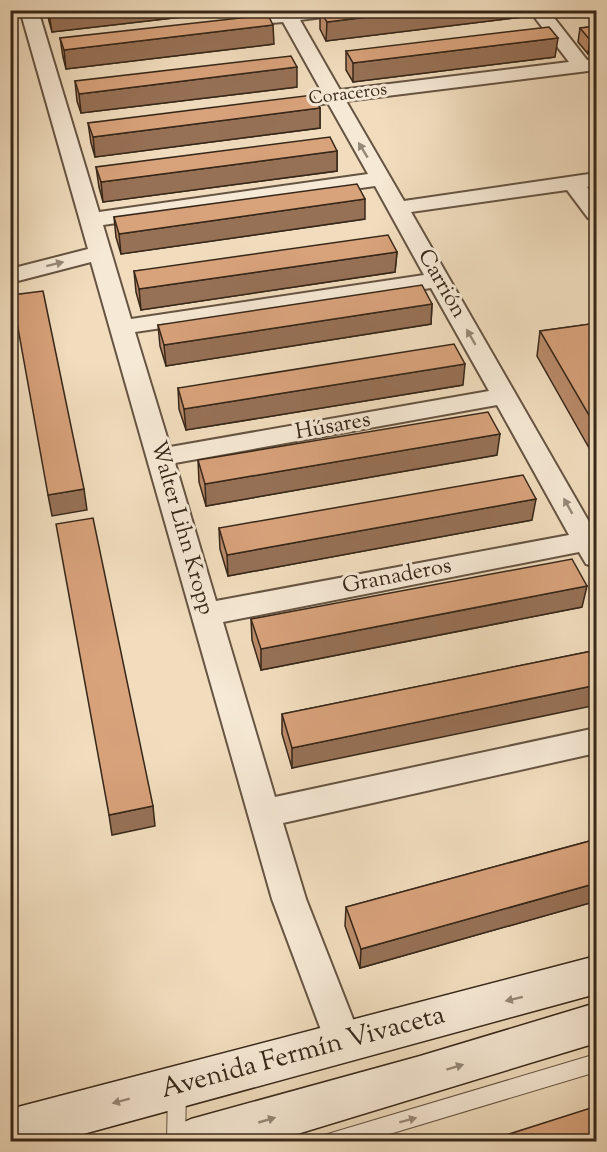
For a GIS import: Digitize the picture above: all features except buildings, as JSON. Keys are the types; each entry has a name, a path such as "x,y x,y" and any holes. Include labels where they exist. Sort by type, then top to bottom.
{"main road":[{"name":"Avenida Fermín Vivaceta","path":"10,1131 597,975"},
{"path":"191,1142 420,1077 597,1023"}],"street":[{"name":"Walter Lihn Kropp","path":"29,10 51,44 76,128 91,220 100,253 289,899 343,1042"},
{"path":"252,20 286,13 338,10"},
{"path":"538,10 589,65"},
{"name":"Carrión","path":"286,13 592,549"},
{"name":"Coraceros","path":"297,101 589,65"},
{"path":"91,220 380,179"},
{"path":"398,208 597,179"},
{"path":"572,182 597,213"},
{"path":"10,276 100,253"},
{"path":"122,327 438,280"},
{"name":"Húsares","path":"160,457 506,396"},
{"name":"Granaderos","path":"206,614 592,549"},
{"path":"264,813 597,741"}],"lane":[{"path":"332,1142 597,1064"},
{"path":"176,1142 177,1085"}]}
